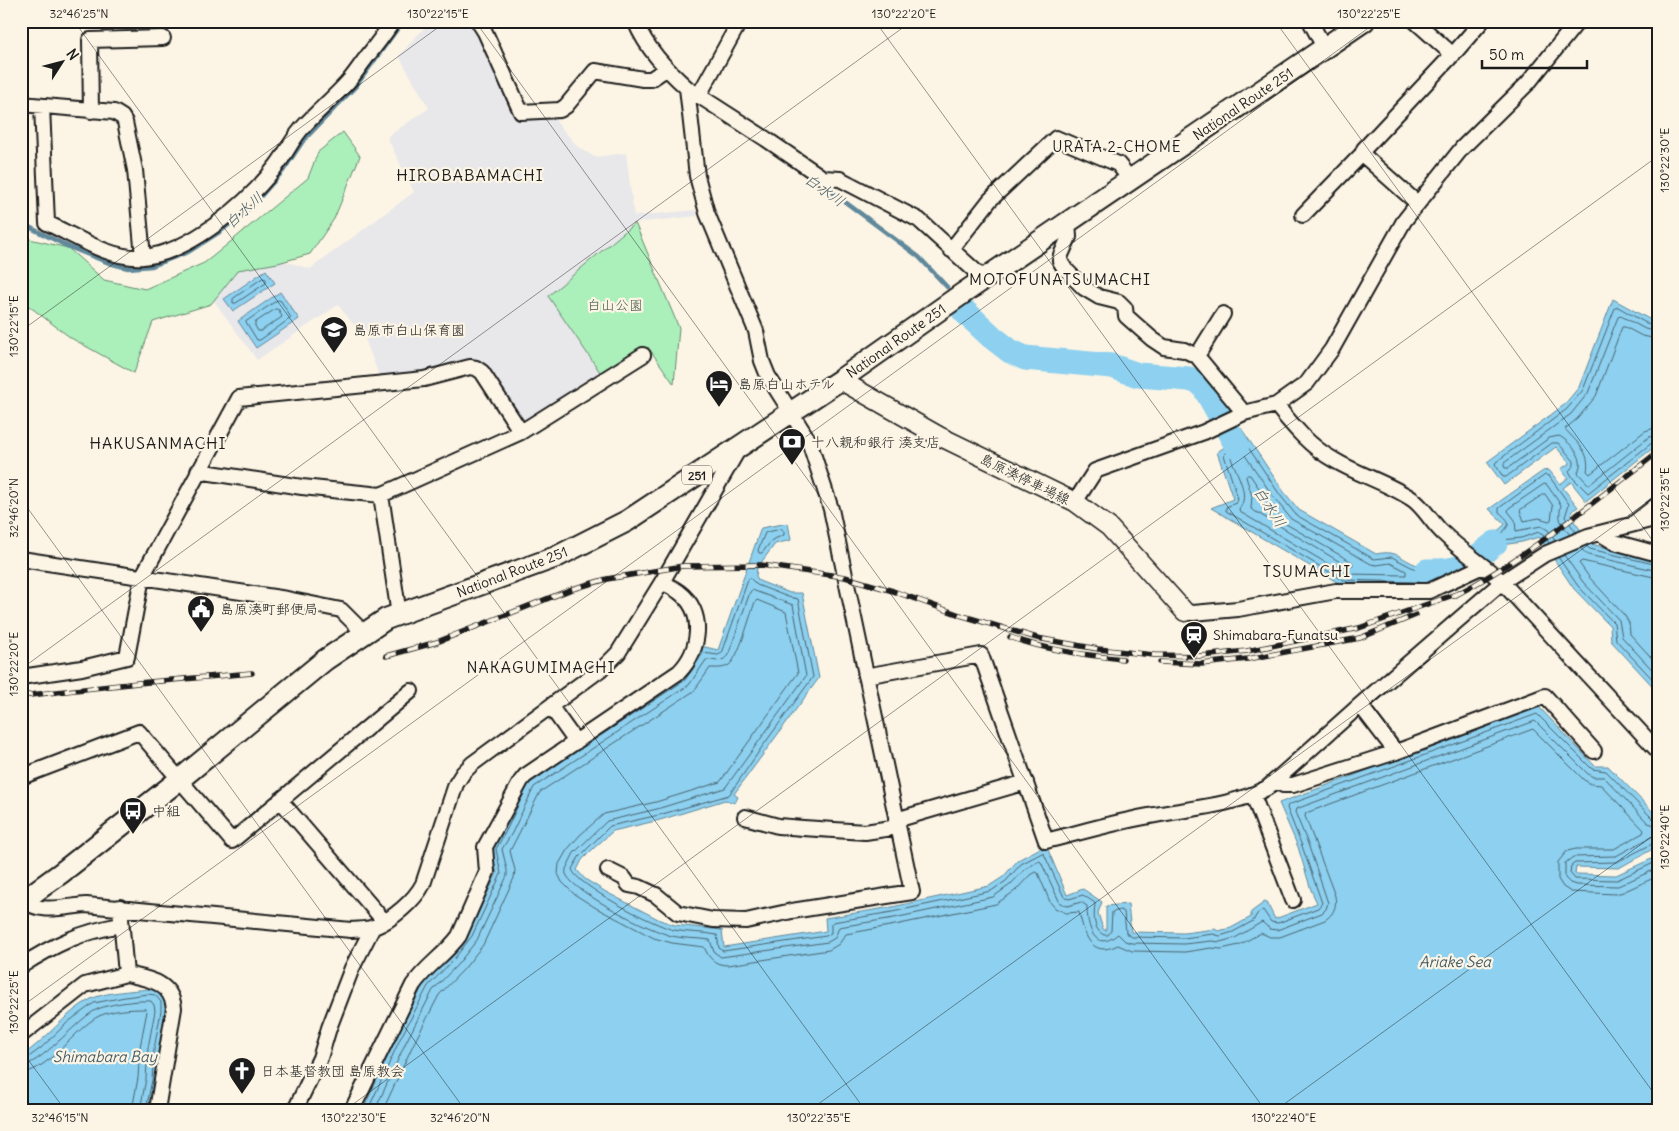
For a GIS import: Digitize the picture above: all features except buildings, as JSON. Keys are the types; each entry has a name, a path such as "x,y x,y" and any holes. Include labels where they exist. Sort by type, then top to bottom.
{"highway":[{"name":"National Route 251","path":"23,901 179,780 325,660 364,633 399,614 556,557 627,521 840,380 984,279 1364,21"}],"main road":[{"name":"島原湊停車場線","path":"840,380 938,436 1075,502 1109,527 1184,612"}],"street":[{"path":"42,106 48,223 110,252 124,256 142,257 170,252 186,244 237,207 261,184 278,163 294,137 347,84 393,21"},
{"path":"478,21 485,32 521,112 560,110 566,106 595,70 651,79 666,69"},
{"path":"635,21 651,49 666,69 691,93 766,139 823,178 840,179 919,220 984,279"},
{"path":"608,870 624,878 629,885 639,887 656,895 678,913 712,920 746,921 792,911 912,892 831,509 810,441 768,376 762,361 756,331 703,202 697,176 691,93 740,21"},
{"path":"1310,21 1325,49"},
{"path":"1415,21 1453,54"},
{"path":"1303,215 1362,154 1482,21"},
{"path":"1075,502 1095,471 1204,432 1241,415 1276,405 1307,383 1332,349 1404,221 1417,203 1462,148 1528,83 1578,21"},
{"path":"91,110 90,40 163,38"},
{"path":"21,104 114,112 125,122 135,170 142,257"},
{"path":"951,250 990,200 1056,138 1118,164 1131,180"},
{"path":"1362,154 1417,203"},
{"path":"1068,222 1069,237 1060,261 1065,269 1084,288 1099,296 1119,302 1125,308 1126,316 1164,347 1184,350 1197,356 1241,415"},
{"path":"1197,356 1223,314"},
{"path":"198,471 302,487 381,495 521,432 643,355"},
{"path":"21,676 82,668 127,657 142,577 239,398 424,379 470,366 482,372 521,432"},
{"path":"1276,405 1307,441 1333,460 1377,480 1414,500 1441,532 1464,553 1502,582 1658,750"},
{"path":"295,1110 320,1058 329,1028 352,968 379,924 409,903 418,894 423,884 456,784 472,764 605,666 618,653 662,582 741,445"},
{"path":"381,495 399,614"},
{"path":"1631,524 1658,504"},
{"path":"865,676 981,655 1046,841 1153,815 1220,804 1253,795 1276,781 1360,705 1502,582 1545,554 1594,534 1658,518"},
{"path":"1594,534 1614,542 1658,554"},
{"path":"21,559 287,599 341,610 364,633"},
{"path":"1184,612 1238,609 1336,591 1429,591 1482,565"},
{"path":"352,1110 413,984 418,977 453,945 459,936 487,872 485,847 521,781 525,776 686,666 697,640 698,628 695,616 683,596 662,582"},
{"path":"21,777 139,732 232,841 411,691"},
{"path":"1276,781 1283,785 1293,784 1396,752 1545,696 1594,751"},
{"path":"1360,705 1396,752"},
{"path":"551,707 576,742"},
{"path":"745,817 778,826 865,832 897,824 1026,782"},
{"path":"1253,795 1293,900"},
{"path":"280,800 379,924"},
{"path":"23,901 36,908 47,909 86,905 342,929 379,924"},
{"path":"120,908 126,974"},
{"path":"21,966 48,949 78,935 121,925"},
{"path":"21,1035 85,985 126,974 157,982 164,987 173,1000 174,1008 157,1110"}],"shaded area":[{"path":"430,21 472,21 521,117 552,117 578,147 595,157 626,153 634,216 696,210 697,216 635,223 548,296 602,375 521,425 477,360 380,378 365,339 338,305 257,360 212,298 238,265 271,257 310,269 414,192 387,137 429,108 399,56"}],"green space":[{"path":"343,132 360,156 334,219 310,254 278,263 238,270 211,304 153,322 134,373 71,338 21,300 21,237 68,248 104,280 145,289 204,263 212,257 308,178 318,152"},
{"name":"白山公園","path":"635,223 679,328 674,384 648,347 602,375 548,296"}],"water":[{"path":"266,270 275,283 233,311 224,299"},
{"path":"280,292 299,319 256,348 238,321"},
{"path":"1613,299 1649,319 1653,317 1658,323 1658,444 1586,501 1571,482 1563,488 1578,507 1572,511 1571,517 1591,544 1658,560 1658,692 1611,641 1610,626 1574,589 1539,537 1495,546 1481,560 1473,555 1505,524 1489,509 1543,471 1549,470 1560,484 1568,478 1561,469 1570,463 1556,447 1504,485 1487,462 1564,405 1579,387"},
{"path":"1234,423 1239,429 1241,428 1284,492 1299,510 1376,554 1396,554 1414,564 1426,567 1461,565 1462,572 1427,585 1342,585 1211,508 1233,499 1217,452 1228,445 1222,435 1226,433 1224,429"},
{"name":"Ariake Sea","path":"788,523 791,540 775,544 757,568 756,576 759,581 790,593 802,593 819,678 734,794 738,797 735,803 725,800 660,820 613,831 582,860 577,870 585,879 660,920 675,925 722,930 724,947 826,931 825,918 892,907 989,886 1003,877 1018,860 1046,845 1067,895 1083,889 1102,902 1098,913 1103,929 1106,931 1106,906 1128,904 1131,932 1184,933 1215,929 1218,931 1231,928 1251,917 1251,912 1266,901 1275,919 1317,903 1311,890 1298,847 1279,803 1539,707 1595,766 1608,766 1658,817 1658,846 1619,868 1576,867 1575,874 1616,875 1658,856 1658,1110 363,1110 396,1037 424,983 468,934 497,873 490,848 525,779 683,676 701,646 718,650 761,528"},
{"name":"Shimabara Bay","path":"148,989 158,990 166,1001 166,1012 159,1049 157,1081 151,1110 21,1110 21,1056 72,1012 91,999 111,993"}],"waterway":[{"name":"白水川","path":"21,223 69,247 109,263 128,268 152,266 188,252 221,231 253,205 283,171 303,141 356,86 403,21"},
{"name":"白水川","path":"817,181 919,257 947,287"},
{"name":"白水川","path":"964,311 1010,351 1025,358 1112,366 1138,375 1189,379 1202,383 1237,446"},
{"name":"白水川","path":"1427,571 1457,568 1471,561 1495,543"}],"railway":[{"path":"1454,596 1534,547 1658,452"},
{"path":"386,656 437,642 572,589 607,579 683,566 761,565 845,577 1037,638 1098,649 1154,655 1201,656 1247,651 1359,628 1459,593"},
{"path":"1160,662 1201,664 1248,659 1360,638 1416,615"},
{"path":"1010,637 1052,649 1123,659"},
{"path":"21,696 252,673"}],"place":[{"name":"島原市白山保育園","path":"334,354"},
{"name":"島原白山ホテル","path":"719,408"},
{"name":"十八親和銀行 湊支店","path":"792,466"},
{"name":"島原湊町郵便局","path":"201,633"},
{"name":"Shimabara-Funatsu","path":"1194,659"},
{"name":"中組","path":"133,835"},
{"name":"日本基督教団 島原教会","path":"242,1095"}],"district":[{"name":"URATA 2-CHOME","path":"1117,146"},
{"name":"HIROBABAMACHI","path":"470,175"},
{"name":"MOTOFUNATSUMACHI","path":"1060,279"},
{"name":"HAKUSANMACHI","path":"158,443"},
{"name":"TSUMACHI","path":"1307,571"},
{"name":"NAKAGUMIMACHI","path":"541,667"}]}
